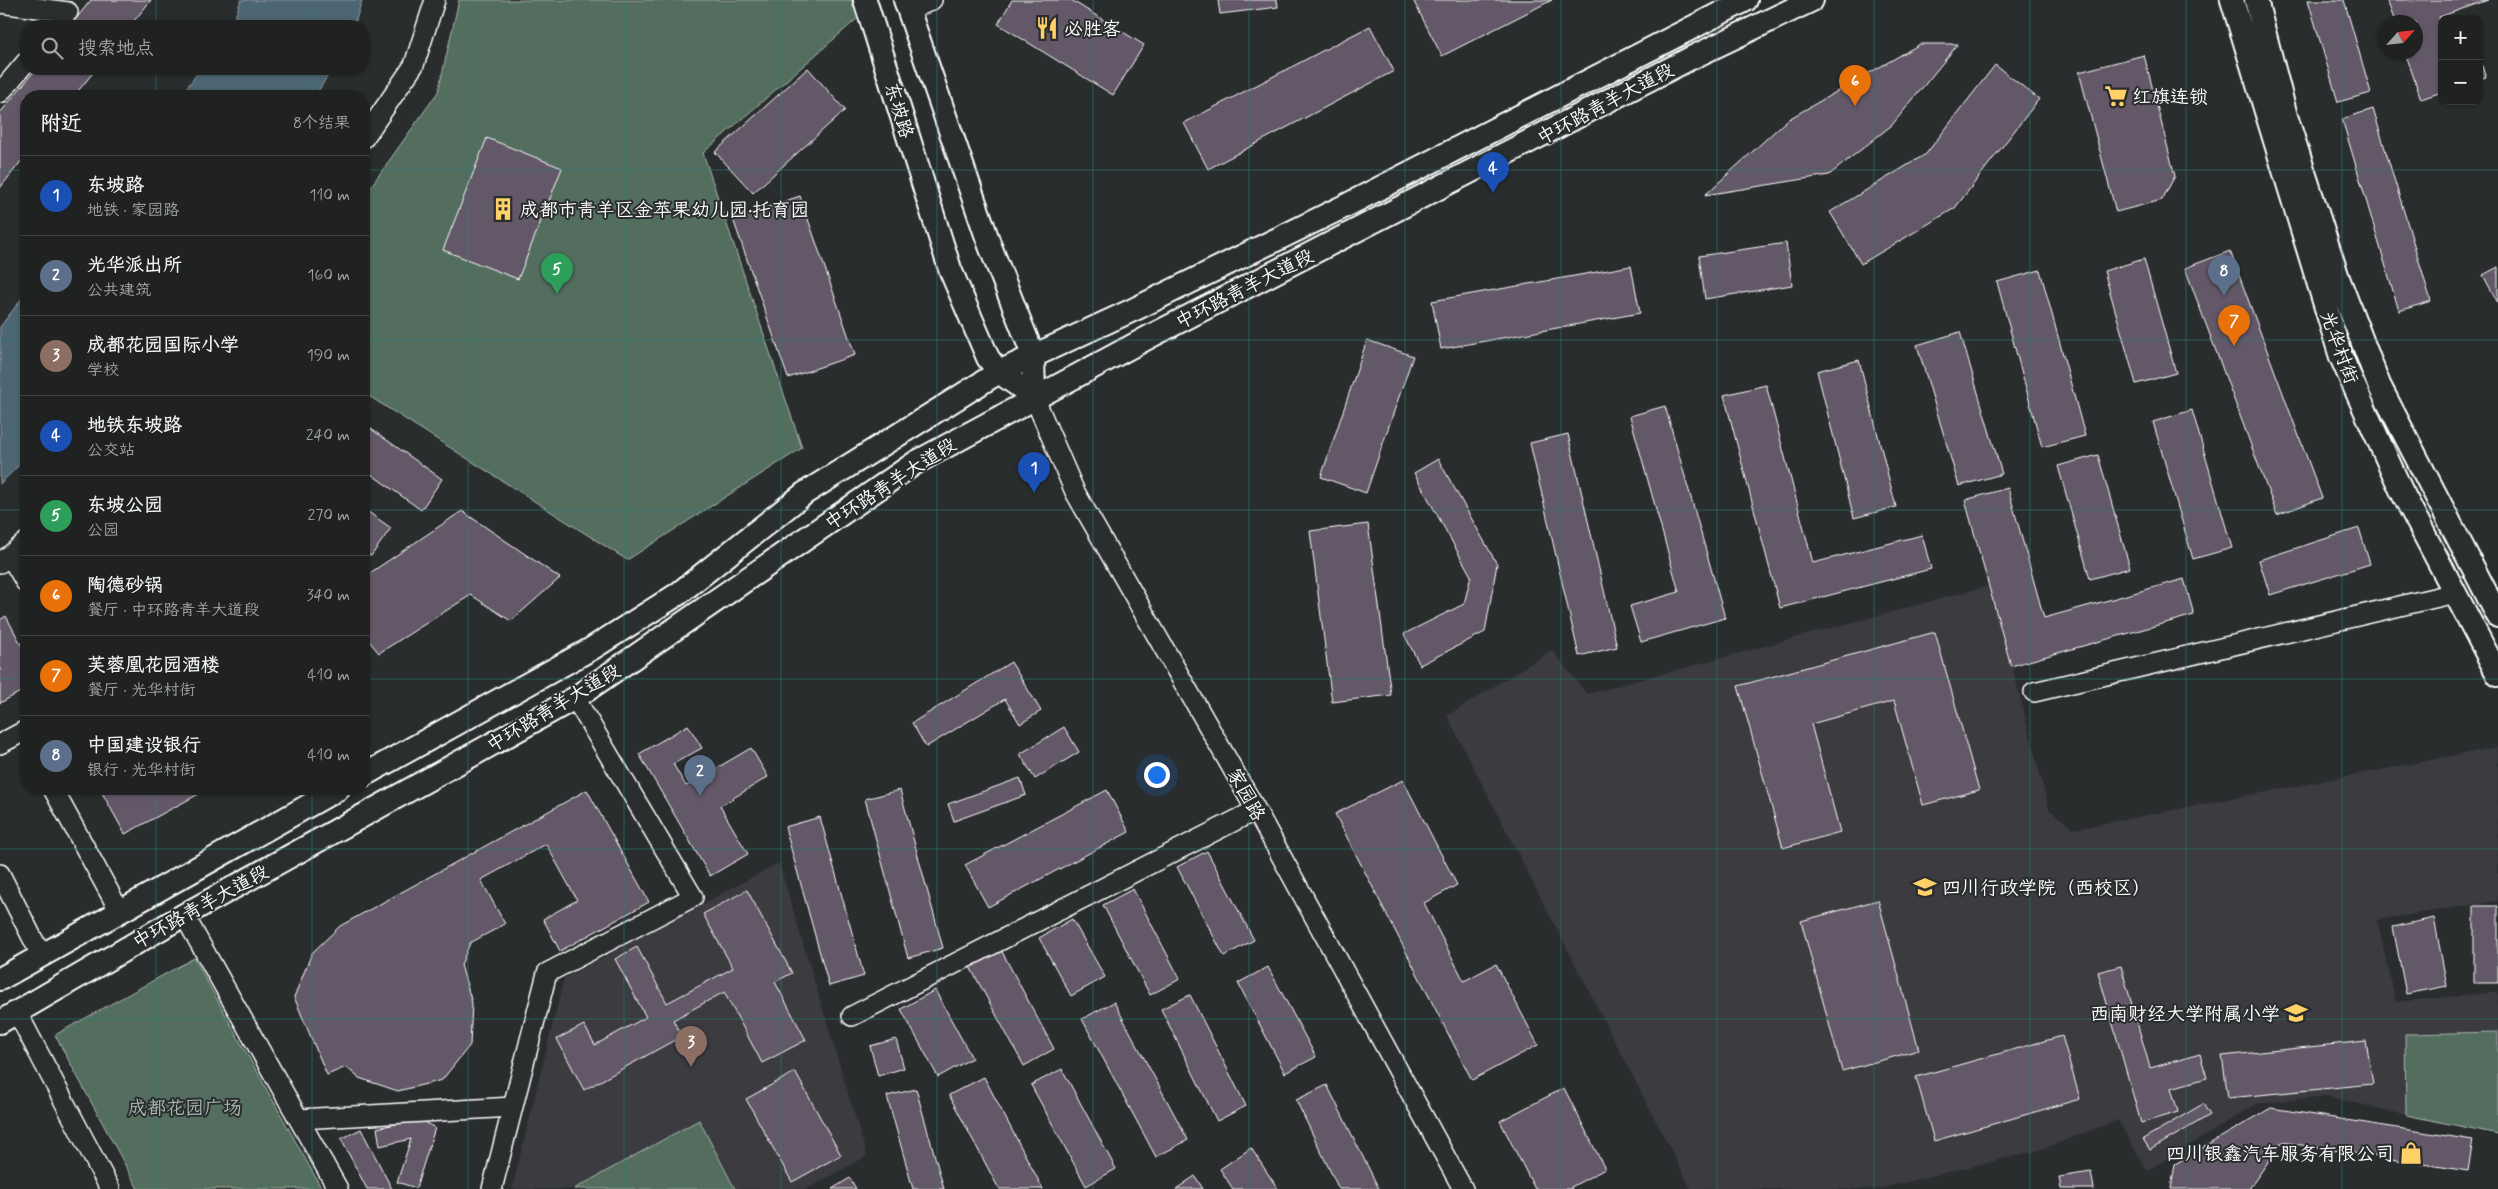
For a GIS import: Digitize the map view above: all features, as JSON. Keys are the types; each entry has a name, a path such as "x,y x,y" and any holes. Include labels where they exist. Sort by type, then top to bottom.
{"main road":[{"name":"东坡路","path":"865,0 950,269 988,358 999,372 1034,397"},
{"name":"中环路青羊大道段","path":"370,772 591,649 678,594 805,493 999,372 1349,204 1746,0"},
{"name":"中环路青羊大道段","path":"8,1017 184,914 575,698 915,463 1034,397 1688,59 1812,0"},
{"name":"光华村街","path":"2232,0 2341,357 2402,490 2498,675"},
{"name":"光华村街","path":"2256,0 2286,116 2338,278 2379,385 2498,616"},
{"path":"906,6 990,246 1033,355 1034,397"},
{"name":"中环路青羊大道段","path":"0,979 119,910 327,795"}],"street":[{"path":"370,129 414,65 435,0"},
{"path":"906,6 932,0"},
{"path":"0,3 65,13"},
{"path":"0,93 20,69"},
{"name":"家园路","path":"1034,397 1075,492 1256,810 1463,1189"},
{"path":"20,547 5,559 20,576"},
{"path":"2034,692 2455,593"},
{"path":"492,1189 547,973 693,897 575,698"},
{"path":"0,744 20,736"},
{"path":"56,795 119,910"},
{"path":"852,1016 1256,810"},
{"path":"0,874 41,955"},
{"path":"184,914 338,1189"},
{"path":"8,1017 110,1189"},
{"path":"299,1119 513,1107"}],"shaded area":[{"name":"四川行政学院（西校区）","path":"1991,585 2049,809 2074,829 2498,747 2498,901 2377,920 2396,1002 2498,992 2498,1032 2405,1034 2406,1115 2326,1096 2257,1104 2147,1171 2118,1120 2040,1150 1878,1189 1691,1189 1447,716 1552,650 1587,694"},
{"path":"779,863 867,1156 807,1189 512,1189 564,978"}],"green space":[{"path":"459,0 851,0 858,18 703,153 802,448 627,560 370,397 370,188 438,92"},
{"name":"成都花园广场","path":"194,958 322,1189 138,1189 55,1035"},
{"path":"2498,1032 2498,1134 2406,1115 2405,1034"},
{"path":"699,1120 735,1189 574,1189"}],"water":[{"path":"241,0 362,0 356,20 234,20"},
{"path":"196,75 328,75 319,90 185,90"},
{"path":"20,301 20,464 0,484 0,327"}],"building":[{"path":"91,0 151,0 135,20 75,20"},
{"path":"1012,0 1071,0 1144,45 1113,95 998,24"},
{"path":"1218,0 1277,0 1278,7 1220,14"},
{"path":"1418,0 1552,0 1442,56 1414,2"},
{"path":"2308,0 2344,0 2371,93 2338,102"},
{"path":"2387,0 2488,0 2445,15 2438,15 2438,93 2421,99 2408,60 2423,60 2423,15 2392,15"},
{"path":"1370,26 1394,71 1208,169 1184,123"},
{"path":"1920,44 1958,44 1892,125 1829,175 1705,195 1787,120"},
{"path":"2144,55 2175,176 2162,200 2116,212 2079,72"},
{"path":"1995,65 2039,99 1955,208 1861,264 1830,212 1926,154"},
{"path":"808,68 845,110 753,193 715,152"},
{"path":"31,75 91,75 79,90 20,90 20,163 0,188 0,113"},
{"path":"2373,109 2431,301 2399,311 2342,119"},
{"name":"成都市青羊区金苹果幼儿园·托育园","path":"487,138 562,168 518,279 443,250"},
{"path":"800,196 855,355 788,378 733,219"},
{"path":"1786,243 1792,285 1705,299 1699,256"},
{"path":"2230,251 2322,498 2277,515 2185,268"},
{"path":"2144,259 2176,373 2136,384 2104,271"},
{"path":"1631,266 1640,313 1441,349 1432,301"},
{"path":"2498,267 2498,303 2483,275"},
{"path":"2040,270 2085,436 2042,447 1997,282"},
{"path":"1960,332 2002,474 1959,486 1917,345"},
{"path":"1367,340 1413,356 1366,493 1321,477"},
{"path":"1859,360 1896,507 1854,518 1817,371"},
{"path":"1766,385 1813,563 1922,535 1931,569 1780,608 1724,395"},
{"path":"1665,406 1725,618 1641,642 1630,606 1679,592 1630,416"},
{"path":"2192,410 2232,548 2193,559 2153,422"},
{"path":"370,428 442,479 421,510 370,473"},
{"path":"1568,434 1617,647 1579,656 1530,443"},
{"path":"2098,455 2130,568 2090,579 2058,466"},
{"path":"1438,459 1497,564 1485,632 1420,665 1404,634 1464,604 1471,576 1414,473"},
{"path":"2008,488 2044,618 2184,579 2194,615 2011,666 1965,500"},
{"path":"462,511 560,578 511,621 471,595 379,653 370,642 370,573"},
{"path":"370,513 391,528 370,555"},
{"path":"1368,524 1391,695 1332,702 1310,531"},
{"path":"2359,528 2370,564 2270,595 2259,560"},
{"path":"6,616 20,643 20,692 0,703 0,620"},
{"path":"1935,632 1979,790 1923,805 1894,701 1811,724 1840,832 1783,848 1738,686"},
{"path":"1011,662 1041,711 1020,724 1005,699 926,747 912,723"},
{"path":"688,725 702,748 673,764 686,786 751,748 768,777 720,806 748,854 710,876 639,754"},
{"path":"1064,727 1079,752 1035,779 1020,754"},
{"path":"1020,778 1026,795 954,821 948,804"},
{"path":"1403,780 1457,885 1424,903 1464,981 1496,964 1538,1045 1472,1080 1335,814"},
{"path":"587,790 649,902 560,951 543,919 577,900 546,844 481,880 505,924 470,943 461,965 472,1003 470,1045 442,1080 398,1091 359,1078 346,1067 327,1075 294,997 312,953 340,926"},
{"path":"900,790 943,948 908,958 865,799"},
{"path":"1107,790 1129,832 988,907 965,865"},
{"path":"103,795 197,795 125,834"},
{"path":"820,817 864,976 829,986 785,827"},
{"path":"1207,851 1254,940 1224,956 1177,867"},
{"path":"1133,889 1180,979 1150,995 1103,905"},
{"path":"747,890 792,973 775,982 806,1040 762,1063 724,992 673,1020 682,1036 584,1090 557,1039 584,1025 595,1045 646,1017 615,959 637,947 667,1003 733,968 703,914"},
{"path":"1878,900 1919,1050 1842,1071 1801,921"},
{"path":"2474,906 2498,906 2498,983 2474,983"},
{"path":"2434,918 2447,986 2406,994 2393,927"},
{"path":"1072,919 1105,977 1071,996 1039,938"},
{"path":"1000,948 1054,1049 1024,1066 969,965"},
{"path":"2121,966 2150,1068 2200,1054 2207,1078 2171,1088 2178,1112 2141,1123 2098,972"},
{"path":"1268,967 1316,1057 1285,1073 1238,983"},
{"path":"935,990 972,1058 938,1077 901,1009"},
{"path":"1190,995 1246,1106 1217,1121 1161,1009"},
{"path":"1114,1002 1188,1140 1156,1157 1082,1019"},
{"path":"2062,1036 2080,1099 1934,1141 1916,1077"},
{"path":"896,1039 904,1068 878,1076 870,1046"},
{"path":"2366,1041 2373,1084 2228,1098 2222,1056"},
{"path":"1062,1069 1116,1169 1086,1186 1031,1085"},
{"path":"795,1072 841,1155 792,1182 746,1099"},
{"path":"984,1077 1043,1189 999,1189 949,1095"},
{"path":"1327,1085 1379,1189 1339,1189 1296,1100"},
{"path":"1564,1088 1605,1169 1571,1187 1572,1189 1535,1189 1500,1121"},
{"path":"916,1089 944,1189 913,1189 887,1096"},
{"path":"2203,1104 2210,1115 2150,1150 2143,1139"},
{"name":"四川银鑫汽车服务有限公司","path":"2271,1108 2473,1140 2468,1171 2282,1142 2249,1189 2171,1189 2175,1164"},
{"path":"420,1119 435,1128 416,1188 397,1182 411,1139 380,1146 377,1128"},
{"path":"361,1129 392,1189 367,1189 341,1139"},
{"path":"1251,1148 1278,1189 1233,1189 1220,1169"},
{"path":"2091,1172 2094,1189 2061,1189 2059,1177"},
{"path":"1195,1176 1203,1189 1176,1189"},
{"path":"850,1178 856,1189 832,1189"}],"place":[{"name":"必胜客","path":"1047,28"},
{"name":"红旗连锁","path":"2116,96"},
{"name":"陶德砂锅","path":"1855,106"},
{"name":"地铁东坡路","path":"1493,193"},
{"name":"成都市青羊区金苹果幼儿园·托育园","path":"503,209"},
{"name":"东坡公园","path":"557,294"},
{"name":"中国建设银行","path":"2224,296"},
{"name":"芙蓉凰花园酒楼","path":"2234,346"},
{"name":"东坡路","path":"1034,493"},
{"name":"光华派出所","path":"700,796"},
{"name":"四川行政学院（西校区）","path":"1925,887"},
{"name":"西南财经大学附属小学","path":"2296,1013"},
{"name":"成都花园国际小学","path":"691,1067"},
{"name":"四川银鑫汽车服务有限公司","path":"2411,1153"}]}
